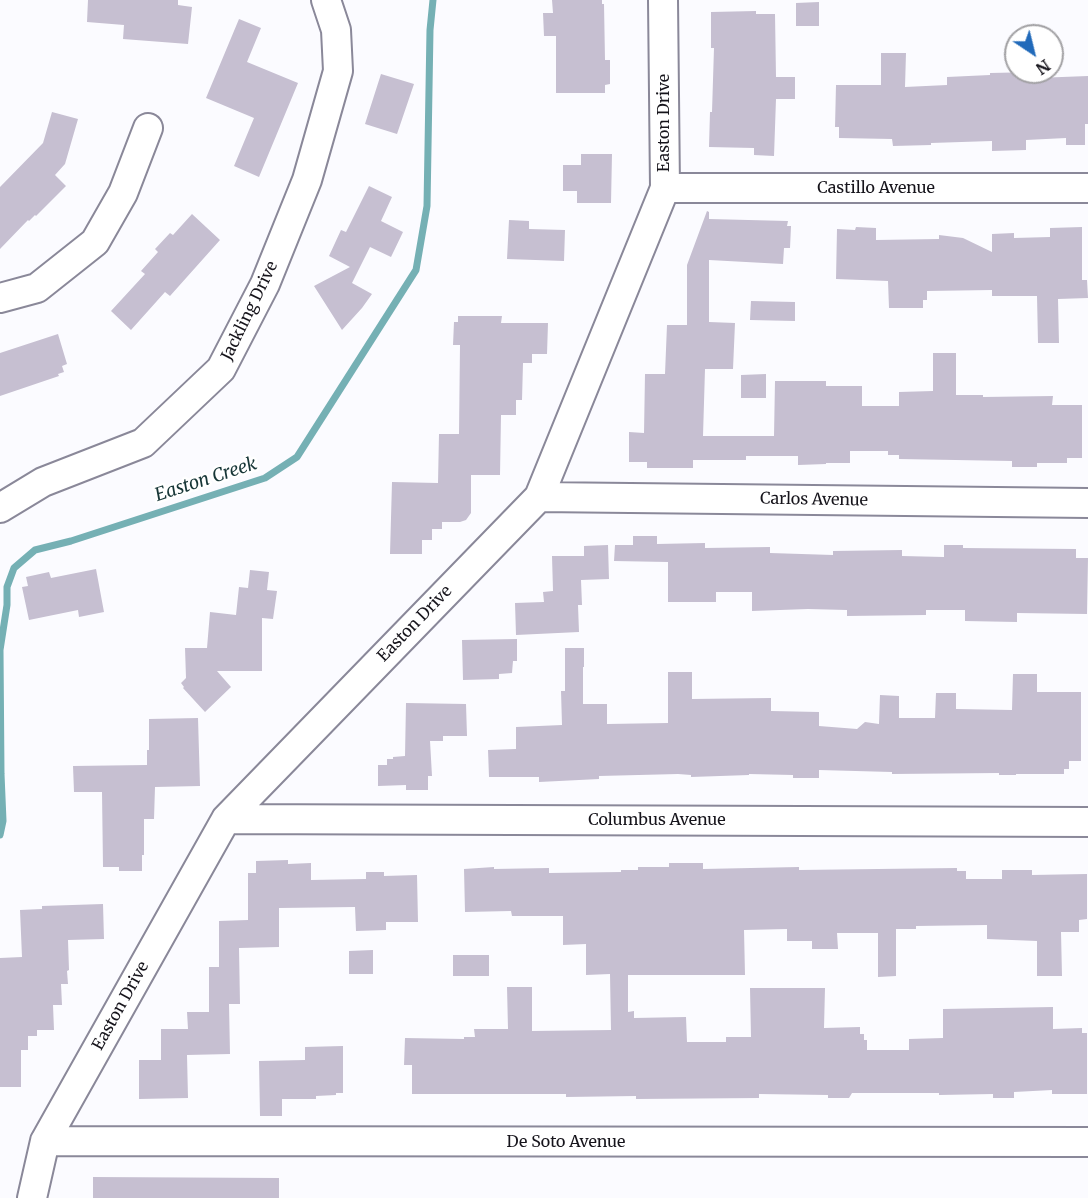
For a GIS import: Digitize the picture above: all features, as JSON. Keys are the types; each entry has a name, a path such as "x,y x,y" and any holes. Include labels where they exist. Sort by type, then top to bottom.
{"street":[{"name":"Jackling Drive","path":"0,508 43,482 143,443 221,369 265,284 307,180 338,71 336,30 326,0"},
{"name":"Easton Drive","path":"32,1198 45,1141 226,819 539,497 665,188 663,0"},
{"path":"0,298 37,288 95,242 123,193 148,128"},
{"name":"Castillo Avenue","path":"665,188 1088,188"},
{"name":"Carlos Avenue","path":"539,497 1088,503"},
{"name":"Columbus Avenue","path":"226,819 1088,822"},
{"name":"De Soto Avenue","path":"45,1141 1088,1142"}],"building":[{"path":"88,0 178,0 178,5 192,7 188,44 123,39 124,25 87,22"},
{"path":"552,0 602,0 605,60 610,60 610,84 605,85 605,93 556,93 556,36 544,36 543,13 553,13"},
{"path":"819,2 819,26 796,26 796,3"},
{"path":"756,11 756,14 775,14 776,77 795,77 795,99 776,99 774,156 754,155 754,148 709,147 714,48 711,48 711,12"},
{"path":"239,19 261,28 247,62 298,83 259,177 234,166 254,118 206,98"},
{"path":"881,53 906,53 905,87 947,85 947,77 990,75 990,73 1004,73 1004,84 1064,84 1064,77 1088,76 1088,124 1085,124 1085,145 1066,145 1066,138 1026,140 1026,150 992,151 992,141 893,146 892,139 839,138 839,127 835,127 836,85 881,85"},
{"path":"381,74 414,84 397,134 365,124"},
{"path":"52,112 78,119 65,164 55,175 66,186 0,249 0,187 43,143"},
{"path":"581,154 612,154 611,203 577,203 577,191 563,191 563,165 581,165"},
{"path":"369,186 392,197 381,221 403,232 391,257 370,247 352,283 372,294 342,330 314,286 350,267 329,256 341,230 346,232"},
{"path":"707,211 709,219 788,221 787,226 791,226 790,248 784,248 783,264 709,260 709,322 735,323 733,369 705,369 703,436 774,436 775,381 826,381 826,386 862,386 862,406 899,406 899,392 933,391 933,353 956,353 956,395 1053,396 1052,405 1082,405 1082,458 1067,458 1067,463 1037,463 1037,467 1012,467 1012,461 899,459 899,455 888,455 888,451 850,451 850,463 798,465 798,456 746,456 746,460 693,460 693,468 647,468 647,462 629,462 629,432 644,433 645,374 665,374 667,325 687,325 687,265"},
{"path":"192,214 220,240 170,296 165,292 131,330 111,311 145,274 141,271 158,252 155,249 170,233 173,235"},
{"path":"509,220 529,221 529,229 565,230 564,261 507,259"},
{"path":"856,227 876,228 876,240 939,239 939,235 963,238 992,252 992,234 1014,233 1014,238 1050,237 1050,228 1082,227 1082,280 1087,280 1088,298 1058,299 1059,343 1038,343 1037,296 992,296 992,290 927,291 927,300 923,300 923,308 889,308 888,281 836,279 837,229 855,230"},
{"path":"751,301 795,302 795,321 750,320"},
{"path":"458,316 502,316 501,323 548,323 547,354 532,354 532,363 523,363 522,400 516,400 516,415 501,415 500,475 471,475 471,513 466,520 442,522 442,529 432,529 432,540 422,540 422,554 390,554 392,482 438,483 439,434 459,434 460,345 453,345 454,322 458,322"},
{"path":"58,334 67,364 62,366 64,372 58,374 59,376 0,396 0,353"},
{"path":"766,374 766,398 741,398 741,375"},
{"path":"633,536 657,536 657,544 705,543 705,548 770,547 770,553 833,555 833,551 902,550 902,556 944,557 944,545 963,545 963,548 1076,549 1076,558 1088,558 1087,614 1017,613 1017,622 965,621 965,610 926,610 926,615 847,616 847,610 752,611 752,592 716,592 716,602 668,602 668,562 614,561 615,545 633,545"},
{"path":"608,545 609,579 581,580 582,605 578,605 579,632 516,635 515,603 544,602 543,592 553,591 552,556 584,556 584,546"},
{"path":"96,569 104,612 79,617 78,610 29,620 22,587 28,586 26,577 49,572 51,578"},
{"path":"250,570 269,572 267,590 277,591 273,619 262,618 262,671 217,671 231,687 205,712 181,683 186,678 185,648 207,648 210,612 236,615 239,587 248,588"},
{"path":"517,639 517,661 513,661 512,673 499,674 499,679 463,680 462,640"},
{"path":"565,648 584,648 583,704 607,704 607,724 668,723 668,672 692,672 692,699 771,698 771,711 819,712 819,726 857,729 865,722 879,724 880,695 899,696 899,718 935,718 936,693 956,693 956,709 1012,710 1013,674 1037,674 1037,692 1081,692 1081,761 1069,761 1069,769 1064,769 1064,774 892,774 892,772 819,770 819,778 749,774 691,777 691,775 678,774 599,776 599,779 539,782 539,777 489,777 488,750 516,749 516,727 562,725 561,691 565,691"},
{"path":"406,703 466,704 467,736 443,736 443,741 430,741 432,776 428,776 428,790 406,790 406,785 378,786 378,765 387,765 387,759 393,759 393,757 405,756"},
{"path":"198,718 200,786 155,787 154,819 144,819 142,871 119,871 119,867 103,867 102,792 74,792 73,766 147,765 149,719"},
{"path":"288,860 288,864 311,863 311,880 366,879 366,872 384,872 384,876 417,875 418,922 386,922 386,930 356,931 355,907 279,908 279,947 239,948 240,1004 229,1004 230,1054 187,1055 188,1098 139,1099 139,1060 161,1060 161,1029 188,1029 187,1012 209,1012 209,967 219,967 219,921 248,920 248,873 256,873 256,861"},
{"path":"669,863 703,863 703,869 957,868 957,871 966,871 966,879 1002,879 1002,870 1032,870 1032,875 1087,874 1087,919 1079,920 1079,932 1061,932 1062,976 1037,976 1037,941 987,939 987,925 916,926 916,929 896,929 896,976 878,977 878,933 837,933 838,949 812,949 812,941 787,941 787,929 744,930 745,975 628,975 628,1012 634,1011 634,1018 686,1017 687,1042 726,1042 726,1037 751,1037 750,988 825,988 824,1028 860,1027 860,1034 864,1034 864,1040 867,1040 867,1050 909,1050 909,1039 943,1038 943,1009 1053,1007 1053,1029 1082,1028 1082,1033 1087,1033 1087,1094 1052,1094 1052,1090 1014,1092 1014,1098 993,1098 993,1094 852,1093 849,1098 828,1098 828,1095 759,1094 759,1098 636,1099 636,1096 566,1097 566,1094 412,1094 412,1065 404,1065 405,1038 464,1039 464,1037 475,1037 474,1029 508,1029 507,987 532,987 532,1031 611,1030 610,974 586,975 586,944 563,945 563,916 512,916 511,911 465,912 464,869 549,868 549,873 621,872 621,870 638,870 638,867 669,867"},
{"path":"103,904 104,939 68,940 68,984 61,984 62,1005 53,1005 54,1030 37,1030 37,1036 28,1036 28,1050 21,1050 21,1087 0,1087 0,958 22,957 20,910 42,909 42,906"},
{"path":"373,950 373,974 349,974 349,951"},
{"path":"453,955 489,955 489,976 453,976"},
{"path":"343,1046 343,1093 316,1096 316,1099 282,1099 282,1116 260,1116 259,1061 305,1060 305,1047"},
{"path":"93,1177 279,1178 279,1198 93,1198"}],"waterway":[{"name":"Easton Creek","path":"0,835 3,821 0,650 7,605 7,587 14,568 35,550 71,541 265,478 297,457 416,270 427,206 430,30 433,0"}]}
